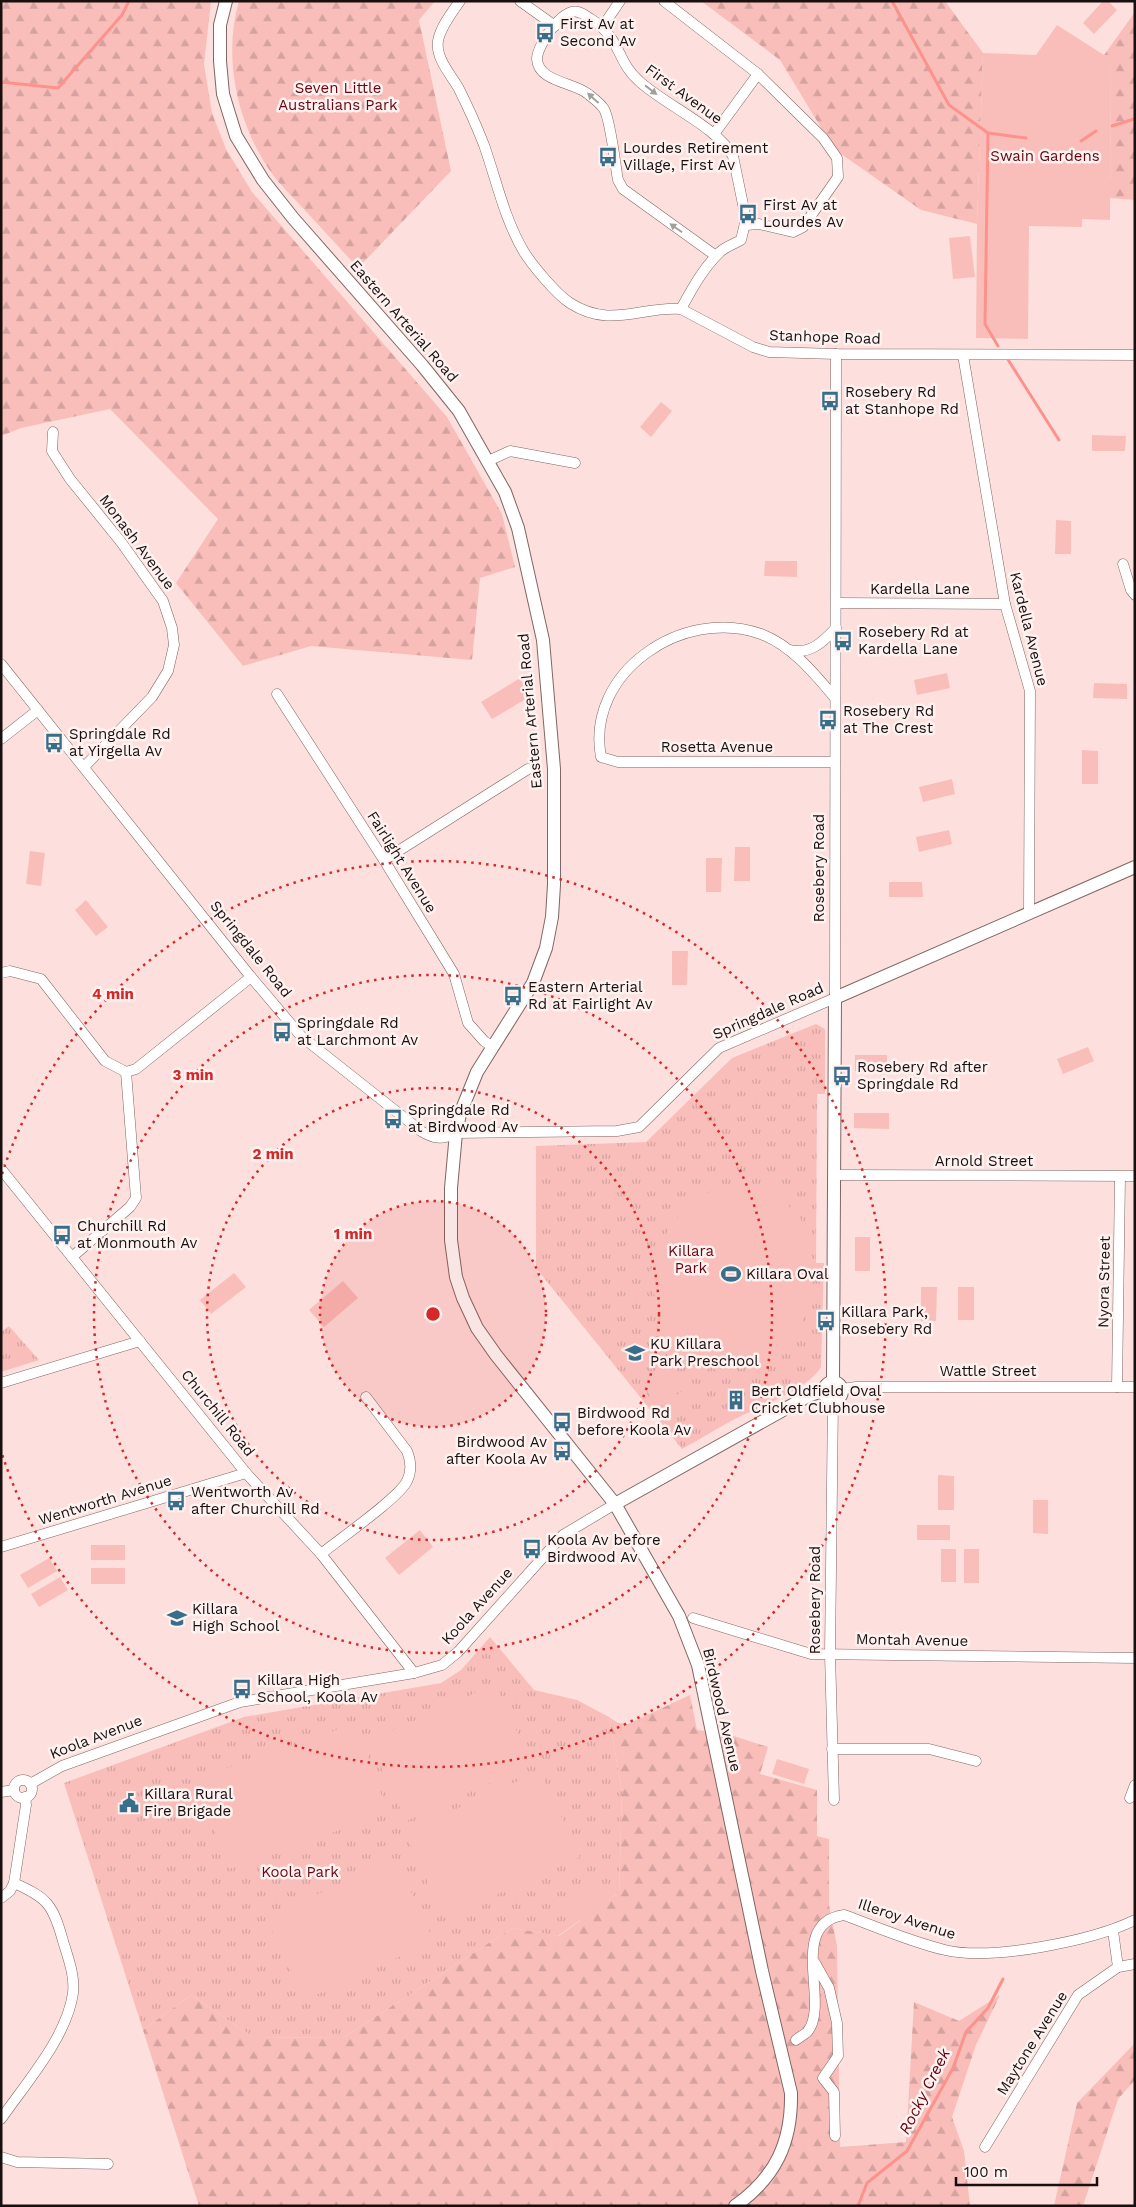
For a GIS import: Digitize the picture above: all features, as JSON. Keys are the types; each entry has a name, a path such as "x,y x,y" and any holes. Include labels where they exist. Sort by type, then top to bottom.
{"main road":[{"name":"Eastern Arterial Road","path":"226,1 220,25 220,60 224,94 236,136 264,180 293,218 422,365 459,411 505,492 518,528 543,640 554,779 554,885 552,917 546,948 533,983 493,1047 468,1094 456,1133"},
{"name":"Springdale Road","path":"834,998 1135,867"},
{"name":"Rosebery Road","path":"834,998 834,1175 838,1385"},
{"name":"Birdwood Avenue","path":"456,1133 451,1188 451,1240 456,1277 462,1298 477,1328 496,1355 614,1504 679,1616 698,1665 762,1971"},
{"path":"827,1383 838,1385 839,1398 833,1400 826,1397 824,1391 827,1383"},
{"name":"Koola Avenue","path":"614,1504 810,1395 824,1391"},
{"path":"735,2206 764,2180 777,2162 786,2140 792,2113 791,2092 762,1971"},
{"path":"749,2206 769,2185 784,2165 794,2143 799,2114 798,2090 788,2045 762,1971"}],"street":[{"name":"Stanhope Road","path":"460,1 438,42 440,56 459,89 483,145 504,213 525,253 568,302 598,314 616,316 669,308 681,309 760,350 836,354 1135,355"},
{"path":"520,1 555,26"},
{"path":"602,26 620,1"},
{"path":"664,1 758,74 823,138 837,158 838,177 803,228 793,232 758,224 746,225 741,240 721,251 701,274 681,309"},
{"name":"First Avenue","path":"716,256 626,192 620,184 605,110 588,93 550,76 538,64 539,48 564,14 571,10 579,12 602,26 613,38 630,71 638,81 714,134 729,149 733,156 746,225"},
{"path":"714,134 758,74"},
{"name":"Rosebery Road","path":"834,998 836,354"},
{"name":"Kardella Avenue","path":"963,355 1005,604 1030,691 1029,913"},
{"name":"Monash Avenue","path":"53,432 52,451 70,479 121,542 163,601 172,628 174,646 168,671 152,697 84,767"},
{"path":"488,461 510,451 575,463"},
{"path":"1123,564 1131,590 1135,594"},
{"name":"Kardella Lane","path":"836,603 1005,604"},
{"name":"Rosetta Avenue","path":"790,650 760,634 740,629 724,628 692,631 673,637 655,646 637,659 621,677 611,696 602,717 598,740 601,757 618,762 835,762"},
{"path":"790,650 800,653 816,647 836,628"},
{"path":"790,650 836,698"},
{"name":"Springdale Road","path":"1,664 251,977 301,1036 421,1131 438,1138 444,1139 456,1133 617,1131 639,1127 719,1048 834,998"},
{"name":"Fairlight Avenue","path":"277,694 384,860 454,974 468,1023 484,1041 493,1047"},
{"path":"1,739 38,710"},
{"path":"384,860 528,769"},
{"path":"1,973 10,971 42,979 105,1061 126,1072 136,1069 251,977"},
{"path":"72,1257 130,1207 136,1198 126,1072"},
{"name":"Churchill Road","path":"1,1169 246,1473 321,1554 414,1673"},
{"name":"Arnold Street","path":"834,1175 1135,1176"},
{"name":"Nyora Street","path":"1117,1386 1120,1177"},
{"path":"1,1384 140,1341"},
{"name":"Wattle Street","path":"838,1385 1135,1386"},
{"path":"321,1554 400,1491 410,1471 410,1460 407,1451 366,1397"},
{"name":"Rosebery Road","path":"833,1400 830,1654 834,1800"},
{"name":"Wentworth Avenue","path":"1,1547 246,1473"},
{"name":"Koola Avenue","path":"30,1784 62,1766 240,1702 435,1668 449,1660 563,1535 614,1504"},
{"name":"Montah Avenue","path":"693,1618 811,1654 1135,1658"},
{"path":"832,1749 929,1749 976,1761"},
{"path":"20,1780 30,1784 31,1792 25,1797 19,1797 14,1790 20,1780"},
{"path":"1130,1798 1135,1785"},
{"path":"1,1792 14,1790"},
{"path":"1,1898 10,1891 14,1883 26,1805 25,1797"},
{"path":"1,2119 58,2035 68,2014 73,1992 72,1969 52,1909 45,1899 14,1883"},
{"name":"Illeroy Avenue","path":"796,2040 808,2031 813,2019 813,1940 822,1926 834,1916 844,1915 946,1951 1008,1954 1113,1931 1135,1920"},
{"path":"1113,1931 1118,1967"},
{"path":"813,1960 829,1988 837,2023 838,2056 823,2078 834,2092 835,2136"},
{"name":"Maytone Avenue","path":"985,2147 1078,1995 1118,1967 1135,1964"},
{"path":"1,2157 17,2162 108,2164"}],"green space":[{"path":"1,1 211,1 204,64 212,113 226,149 252,192 447,417 502,514 515,567 480,578 472,660 311,646 243,666 176,583 218,519 110,409 21,428 1,436"},
{"name":"Seven Little Australians Park","path":"239,1 435,1 419,20 451,171 358,268 276,179 251,136 242,114 233,69 234,23"},
{"path":"701,1 945,1 983,53 977,224 921,210 834,149 780,60"},
{"path":"1103,1 1108,1 1117,10 1094,34 1083,23"},
{"path":"1135,12 1135,200 1110,198 1111,56 1104,55"},
{"name":"Swain Gardens","path":"1057,25 1104,55 1111,55 1110,220 1082,219 1082,227 1029,226 1028,339 976,338 977,224 983,53 1036,55"},
{"path":"970,236 975,277 953,279 949,238"},
{"path":"661,402 672,411 651,437 640,427"},
{"path":"1092,435 1126,436 1125,451 1092,451"},
{"path":"1056,520 1071,521 1071,554 1055,554"},
{"path":"765,561 797,561 797,577 764,576"},
{"path":"947,673 950,688 917,695 914,680"},
{"path":"520,678 531,696 492,719 481,702"},
{"path":"1094,683 1127,684 1127,699 1093,698"},
{"path":"1082,750 1098,751 1098,784 1082,784"},
{"path":"952,779 955,794 923,802 919,787"},
{"path":"949,830 952,844 919,852 916,837"},
{"path":"735,847 750,847 750,881 734,881"},
{"path":"30,851 45,853 41,886 26,884"},
{"path":"706,858 722,858 721,892 706,892"},
{"path":"889,882 922,882 923,897 889,897"},
{"path":"86,900 108,927 96,936 75,910"},
{"path":"672,951 688,951 687,985 672,985"},
{"name":"Killara Park","path":"816,1024 825,1029 825,1094 817,1094 816,1263 824,1263 821,1367 815,1375 794,1390 733,1420 682,1449 536,1268 536,1146 646,1142 732,1058"},
{"path":"1088,1047 1094,1061 1063,1074 1057,1059"},
{"path":"855,1055 887,1055 887,1071 855,1071"},
{"path":"854,1113 889,1113 889,1129 854,1128"},
{"name":"Killara Oval","path":"727,1184 769,1185 801,1219 813,1277 801,1326 771,1357 745,1368 698,1366 676,1351 662,1333 650,1272 670,1225 701,1196"},
{"path":"855,1237 870,1237 870,1271 855,1271"},
{"path":"234,1273 246,1287 211,1314 200,1300"},
{"path":"343,1281 358,1298 324,1327 309,1310"},
{"path":"921,1287 937,1287 936,1321 921,1321"},
{"path":"958,1287 974,1287 974,1320 958,1320"},
{"path":"9,1326 39,1360 1,1372 1,1332"},
{"path":"672,1369 681,1381 655,1402 646,1390"},
{"path":"686,1388 696,1400 670,1420 660,1408"},
{"path":"938,1475 954,1476 954,1510 938,1510"},
{"path":"1033,1500 1048,1500 1048,1534 1033,1533"},
{"path":"917,1525 950,1525 950,1540 917,1540"},
{"path":"420,1530 433,1547 399,1575 385,1558"},
{"path":"91,1545 125,1545 125,1560 91,1560"},
{"path":"941,1549 956,1549 956,1582 941,1582"},
{"path":"964,1549 979,1549 979,1583 964,1583"},
{"path":"49,1558 57,1571 28,1588 20,1575"},
{"path":"91,1568 125,1568 125,1584 91,1584"},
{"path":"60,1577 68,1590 39,1607 31,1594"},
{"name":"Koola Park","path":"490,1637 534,1690 577,1700 609,1717 622,1792 619,1892 558,1936 512,1928 343,2038 253,2037 191,1995 143,2030 64,1783 244,1717 441,1683 461,1670"},
{"path":"495,1684 532,1764 406,1821 369,1741"},
{"path":"690,1695 697,1730 727,1734 768,1747 760,1774 817,1790 817,1836 829,1839 829,1905 837,1946 840,2147 906,2142 914,2002 959,2021 1000,1995 976,2045 952,2117 964,2151 970,2206 199,2206 143,2030 191,1995 253,2037 343,2038 512,1928 559,1936 619,1892 622,1792 609,1717 618,1723 628,1724"},
{"path":"356,1723 388,1813 229,1869 196,1779"},
{"path":"777,1759 809,1769 804,1784 772,1774"},
{"path":"540,1771 580,1857 444,1918 405,1832"},
{"path":"395,1858 434,1941 305,2000 266,1918"},
{"path":"599,1881 612,1897 581,1921 568,1905"},
{"path":"1135,2043 1135,2080 1118,2099 1083,2206 1054,2206 1077,2103"}],"waterway":[{"path":"1,82 58,88 122,15 129,1"},
{"path":"892,1 949,105 988,133 1026,138"},
{"path":"1112,126 1134,119"},
{"path":"1081,141 1096,131"},
{"path":"988,133 985,324 998,346"},
{"path":"1007,358 1059,440"},
{"name":"Rocky Creek","path":"858,2206 867,2183 907,2151 953,2068 966,2032 988,2008 1003,1979"}],"place":[{"name":"First Av at Second Av","path":"545,33"},
{"name":"Lourdes Retirement Village, First Av","path":"608,157"},
{"name":"First Av at Lourdes Av","path":"748,214"},
{"name":"Rosebery Rd at Stanhope Rd","path":"830,401"},
{"name":"Rosebery Rd at Kardella Lane","path":"843,641"},
{"name":"Rosebery Rd at The Crest","path":"828,720"},
{"name":"Springdale Rd at Yirgella Av","path":"54,743"},
{"name":"Eastern Arterial Rd at Fairlight Av","path":"513,996"},
{"name":"Springdale Rd at Larchmont Av","path":"282,1032"},
{"name":"Rosebery Rd after Springdale Rd","path":"842,1076"},
{"name":"Springdale Rd at Birdwood Av","path":"393,1119"},
{"name":"Churchill Rd at Monmouth Av","path":"62,1235"},
{"name":"Killara Oval","path":"731,1274"},
{"name":"Killara Park, Rosebery Rd","path":"826,1321"},
{"name":"KU Killara Park Preschool","path":"635,1353"},
{"name":"Bert Oldfield Oval Cricket Clubhouse","path":"736,1400"},
{"name":"Birdwood Rd before Koola Av","path":"562,1422"},
{"name":"Birdwood Av after Koola Av","path":"562,1451"},
{"name":"Wentworth Av after Churchill Rd","path":"176,1501"},
{"name":"Koola Av before Birdwood Av","path":"532,1549"},
{"name":"Killara High School","path":"177,1618"},
{"name":"Killara High School, Koola Av","path":"242,1689"},
{"name":"Killara Rural Fire Brigade","path":"129,1803"}]}
